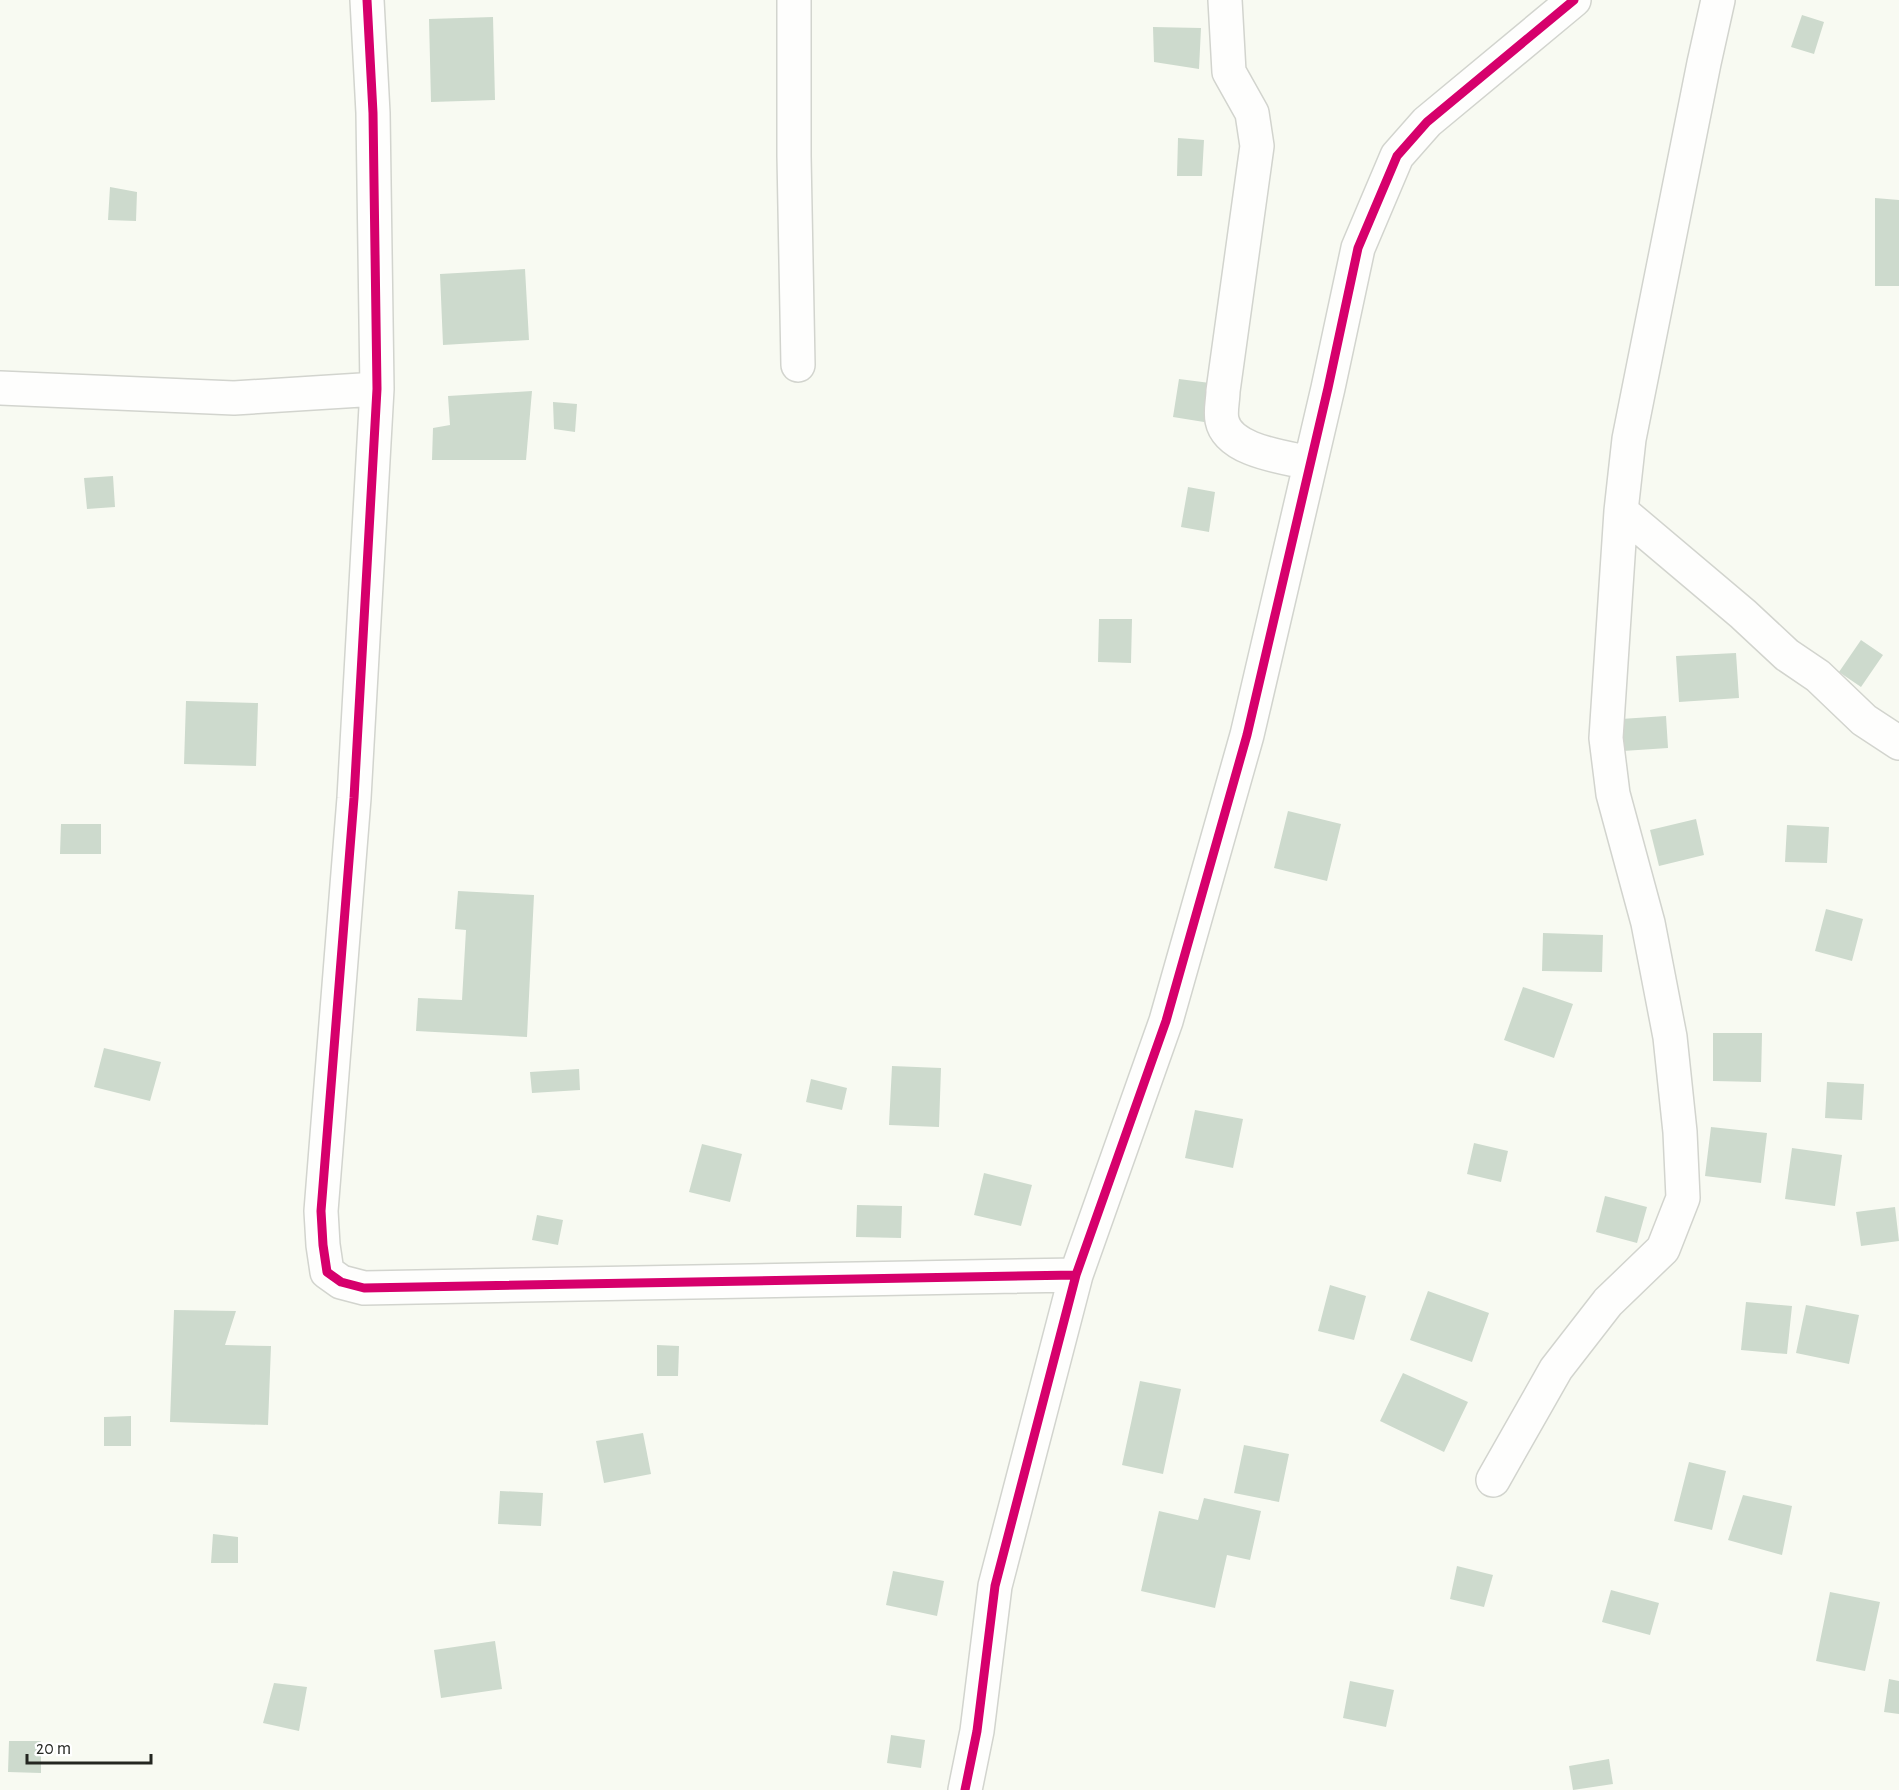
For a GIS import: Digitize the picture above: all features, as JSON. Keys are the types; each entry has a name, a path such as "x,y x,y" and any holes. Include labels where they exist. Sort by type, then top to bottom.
{"street":[{"path":"367,0 373,113 377,388 354,798 321,1211 327,1272 341,1282 364,1288 1076,1275"},
{"path":"794,0 798,365"},
{"path":"1225,0 1229,72 1252,113 1257,146 1223,391 1222,420 1230,437 1243,446 1310,464"},
{"path":"965,1790 977,1731 995,1586 1076,1275 1166,1021 1247,735 1358,248 1397,156 1427,122 1574,0"},
{"path":"1493,1480 1556,1369 1608,1302 1663,1249 1683,1198 1680,1132 1670,1037 1648,923 1613,794 1606,738 1621,511 1629,439 1718,0"},
{"path":"0,388 234,398 377,388"},
{"path":"1621,511 1743,614 1787,655 1818,676 1864,720 1899,743"}],"building":[{"path":"1802,15 1824,22 1814,54 1791,47"},
{"path":"493,17 495,100 431,102 429,19"},
{"path":"1153,27 1201,28 1199,69 1154,62"},
{"path":"1178,138 1204,140 1202,176 1177,176"},
{"path":"110,187 137,192 136,221 108,220"},
{"path":"1875,198 1899,200 1899,286 1875,286"},
{"path":"525,269 529,340 443,345 440,274"},
{"path":"1179,379 1210,383 1204,422 1173,417"},
{"path":"532,391 526,460 432,460 433,428 450,425 448,396"},
{"path":"553,402 577,404 575,432 554,429"},
{"path":"113,476 115,507 87,509 84,478"},
{"path":"1188,487 1215,492 1209,532 1181,527"},
{"path":"1099,619 1132,619 1131,663 1098,662"},
{"path":"1861,640 1883,655 1861,687 1839,672"},
{"path":"1736,653 1739,698 1679,702 1676,656"},
{"path":"186,701 258,703 256,766 184,764"},
{"path":"1666,716 1668,748 1623,751 1621,719"},
{"path":"1288,811 1341,824 1327,881 1274,868"},
{"path":"1696,819 1704,855 1659,866 1650,830"},
{"path":"61,824 101,824 101,854 60,854"},
{"path":"1787,825 1829,827 1827,863 1785,862"},
{"path":"458,891 534,895 527,1037 416,1031 418,998 462,1000 466,930 455,929"},
{"path":"1826,909 1863,919 1852,961 1815,951"},
{"path":"1543,933 1603,935 1602,972 1542,971"},
{"path":"1523,987 1573,1004 1554,1058 1504,1040"},
{"path":"1713,1033 1762,1033 1761,1082 1713,1081"},
{"path":"104,1048 161,1062 150,1101 94,1087"},
{"path":"892,1066 941,1068 939,1127 889,1125"},
{"path":"579,1069 580,1090 532,1093 530,1072"},
{"path":"811,1079 847,1088 842,1110 806,1102"},
{"path":"1827,1082 1864,1084 1862,1120 1825,1118"},
{"path":"1195,1110 1243,1119 1233,1168 1185,1158"},
{"path":"1711,1127 1767,1133 1761,1183 1705,1176"},
{"path":"1474,1143 1508,1151 1501,1182 1467,1174"},
{"path":"702,1144 742,1154 730,1202 689,1192"},
{"path":"1792,1148 1842,1155 1835,1206 1785,1199"},
{"path":"984,1173 1032,1185 1021,1226 974,1215"},
{"path":"1605,1196 1647,1207 1637,1243 1596,1232"},
{"path":"857,1205 902,1206 901,1238 856,1237"},
{"path":"1895,1207 1899,1241 1861,1246 1856,1212"},
{"path":"537,1215 563,1220 558,1245 532,1240"},
{"path":"1330,1285 1366,1296 1354,1340 1318,1331"},
{"path":"1428,1291 1489,1313 1472,1362 1410,1340"},
{"path":"1746,1302 1792,1306 1787,1354 1741,1350"},
{"path":"1806,1305 1859,1315 1849,1364 1796,1353"},
{"path":"174,1310 236,1311 225,1345 271,1346 268,1425 170,1422"},
{"path":"657,1345 679,1346 678,1376 657,1376"},
{"path":"1403,1373 1468,1402 1444,1452 1380,1421"},
{"path":"1140,1381 1181,1389 1163,1474 1122,1465"},
{"path":"131,1416 131,1446 104,1446 104,1417"},
{"path":"643,1433 651,1474 604,1483 596,1441"},
{"path":"1244,1445 1289,1454 1279,1502 1234,1493"},
{"path":"1689,1462 1726,1471 1712,1530 1674,1521"},
{"path":"500,1491 543,1493 541,1526 498,1524"},
{"path":"1743,1495 1792,1506 1782,1555 1728,1540"},
{"path":"1204,1498 1261,1511 1250,1560 1227,1555 1215,1608 1141,1591 1159,1511 1198,1520"},
{"path":"213,1534 238,1537 238,1563 211,1563"},
{"path":"1457,1566 1493,1575 1484,1607 1450,1599"},
{"path":"893,1571 944,1581 937,1616 886,1605"},
{"path":"1611,1590 1659,1603 1650,1635 1602,1622"},
{"path":"1830,1592 1880,1602 1865,1671 1816,1661"},
{"path":"495,1641 502,1689 441,1698 434,1650"},
{"path":"1889,1679 1899,1681 1899,1714 1884,1712"},
{"path":"1350,1681 1394,1690 1386,1727 1343,1718"},
{"path":"274,1683 307,1687 299,1731 263,1723"},
{"path":"891,1735 925,1740 921,1768 887,1763"},
{"path":"9,1741 41,1741 41,1773 8,1772"},
{"path":"1609,1759 1613,1784 1573,1790 1569,1766"}],"cycle path":[{"path":"367,0 373,113 377,389 354,798 321,1211 327,1272 341,1282 364,1288 1076,1275"},
{"path":"965,1790 977,1731 995,1586 1076,1275 1166,1021 1247,735 1328,388 1358,248 1397,156 1427,122 1574,0"}]}
